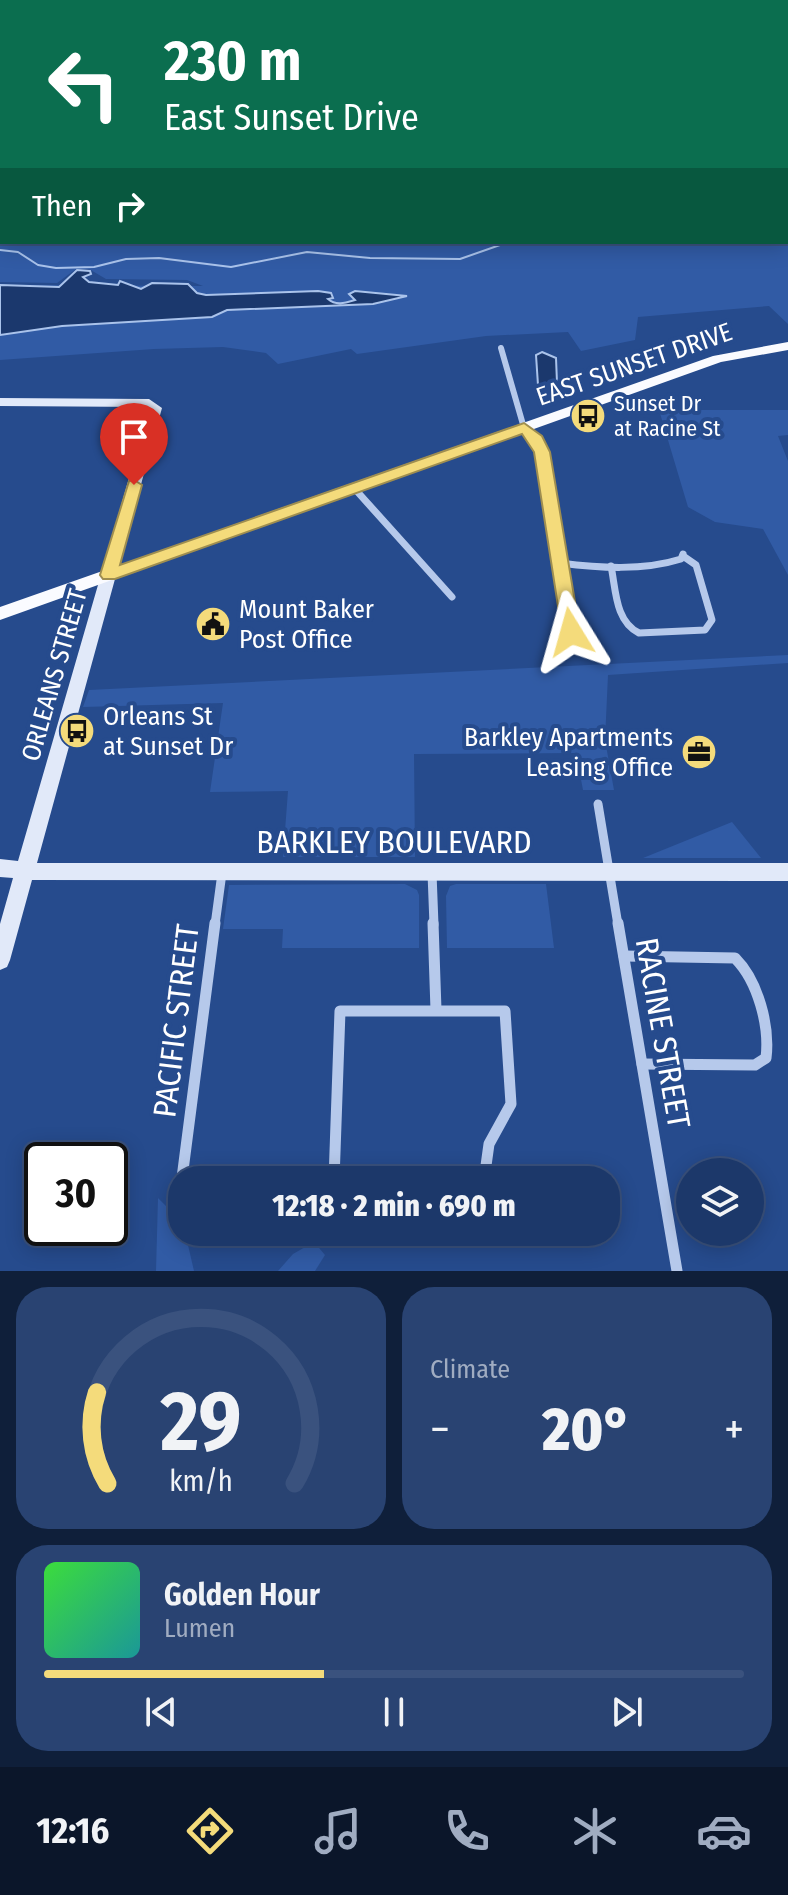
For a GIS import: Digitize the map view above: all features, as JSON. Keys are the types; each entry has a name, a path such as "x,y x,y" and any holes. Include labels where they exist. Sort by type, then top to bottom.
{"main road":[{"name":"EAST SUNSET DRIVE","path":"0,614 718,359 788,346"},
{"name":"ORLEANS STREET","path":"0,402 154,405 156,408 0,960"},
{"name":"BARKLEY BOULEVARD","path":"0,868 25,872 788,872"}],"street":[{"path":"501,348 509,365 524,428 537,440 542,452 571,632"},
{"path":"354,488 452,597"},
{"path":"560,563 611,566 670,563 683,554 696,565 712,617 710,626 705,630 631,631 623,621 611,566"},
{"name":"RACINE STREET","path":"598,804 677,1271"},
{"name":"PACIFIC STREET","path":"184,1166 222,872"},
{"path":"432,872 436,1010"},
{"path":"624,956 735,958 743,963 751,977 768,1043 766,1058 755,1065 642,1064"},
{"path":"334,1166 340,1011 505,1011 511,1104 489,1144 486,1166"}],"shaded area":[{"path":"0,244 788,244 788,324 769,306 638,317 635,340 581,351 568,332 486,336 357,354 351,349 278,364 266,353 223,347 0,360 0,285 203,286 187,280 106,279 89,269 76,269 57,283 0,282"},
{"path":"77,270 90,271 91,274 83,277 89,282 118,285 120,281 141,289 152,283 188,284 197,293 206,295 318,291 331,293 333,298 328,299 334,303 355,300 349,294 355,291 407,296 373,304 227,310 212,317 62,326 0,335 0,285 59,287"},
{"path":"542,352 556,358 557,383 547,388 538,385 536,355"},
{"path":"659,410 788,410 788,435 778,436 788,461 788,575 763,529 715,522 688,507"},
{"path":"788,655 788,663 608,675 605,740 614,790 583,790 576,753 414,754 415,857 283,857 288,791 210,792 223,703 83,707 89,690"},
{"path":"732,822 761,858 643,858"},
{"path":"405,884 417,890 419,895 419,948 282,948 283,929 223,929 229,885"},
{"path":"546,884 554,948 447,948 446,896 450,886"},
{"path":"158,1198 168,1208 168,1246 188,1246 194,1271 156,1271"},
{"path":"307,1246 317,1246 325,1255 315,1271 278,1271 293,1254"}],"waterway":[{"path":"0,250 18,252 38,265 56,268 94,267 126,259 159,258 231,267 307,252 370,258 460,259 500,245 554,244"}],"place":[{"name":"Sunset Dr at Racine St","path":"588,416"},
{"name":"Mount Baker Post Office","path":"213,624"},
{"name":"Orleans St at Sunset Dr","path":"77,731"},
{"name":"Barkley Apartments Leasing Office","path":"699,752"}],"route":[{"path":"134,485 109,575 524,428 537,440 542,452 571,632"}]}
